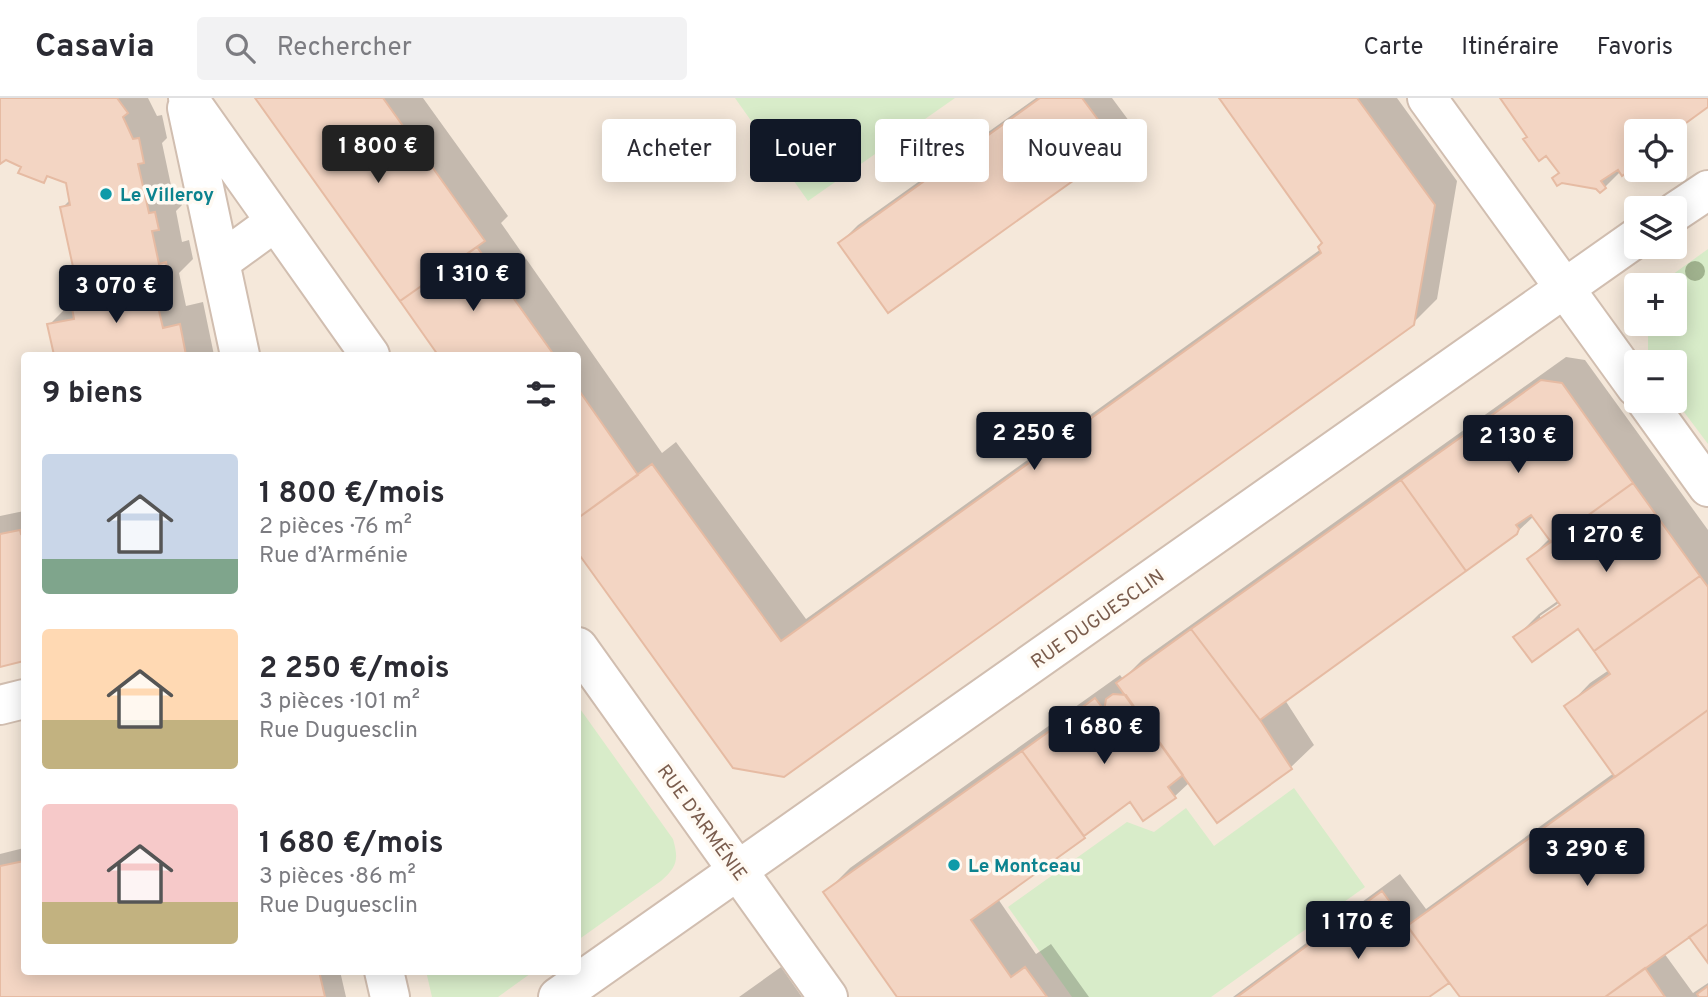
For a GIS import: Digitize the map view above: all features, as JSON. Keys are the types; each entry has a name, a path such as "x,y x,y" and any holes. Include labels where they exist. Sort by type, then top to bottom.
{"street":[{"path":"186,98 368,352"},
{"path":"186,98 239,352"},
{"path":"1427,98 1624,370"},
{"path":"1687,204 1708,190"},
{"path":"220,262 275,222"},
{"name":"RUE DUGUESCLIN","path":"558,997 1624,247"},
{"path":"1655,413 1708,487"},
{"name":"RUE D’ARMÉNIE","path":"581,651 828,997"},
{"path":"0,705 21,700"},
{"path":"385,975 390,997"}],"shaded area":[{"path":"0,98 1708,98 1708,997 0,997"}],"green space":[{"path":"735,98 955,98 925,119 875,119 875,154 861,164 861,119 750,119"},
{"path":"795,182 835,182 808,201"},
{"path":"1708,249 1708,444 1685,413 1687,413 1687,350 1648,350 1648,336 1687,336 1687,273 1675,273"},
{"path":"581,710 673,839 675,863 661,881 581,938"},
{"path":"1294,788 1365,887 1211,997 1072,997 1008,907 1127,822 1154,832 1186,808 1214,846"},
{"path":"427,975 528,975 498,997 432,997"}],"building":[{"name":"Le Villeroy","path":"0,98 117,98 128,113 123,117 133,139 139,138 144,163 138,164 149,213 155,212 159,230 152,231 159,264 166,262 170,284 78,290 60,207 70,205 66,183 47,176 44,183 18,173 21,167 6,160 0,164"},
{"path":"255,98 383,98 485,241 400,301"},
{"path":"1040,98 1082,98 1098,119 1011,119"},
{"path":"1219,98 1357,98 1435,205 1414,325 784,777 733,768 581,557 581,516 652,464 781,641 1321,253 1318,247 1322,243"},
{"path":"1500,98 1708,98 1708,107 1687,122 1687,119 1624,119 1624,175 1622,176 1618,170 1601,181 1606,188 1600,193 1596,189 1562,183 1557,186 1552,178 1559,173 1546,156 1539,161 1523,139 1527,137"},
{"path":"1003,125 1003,182 1071,182 888,313 838,243 923,182 989,182 989,135"},
{"path":"477,247 552,352 436,352 400,301"},
{"path":"153,285 163,328 180,324 185,352 53,352 47,324 74,319 69,291"},
{"path":"1541,380 1562,383 1633,483 1551,542 1531,515 1516,525 1519,529 1517,534 1466,571 1401,480"},
{"path":"581,393 638,475 581,516"},
{"path":"1401,480 1466,571 1260,720 1191,629"},
{"path":"1633,483 1700,576 1594,651 1578,629 1532,662 1513,637 1560,605 1527,559"},
{"path":"20,530 21,534 21,662 0,667 0,534"},
{"path":"1700,576 1708,587 1708,710 1615,777 1564,706 1610,674 1594,651"},
{"path":"1191,629 1260,720 1292,769 1217,823 1116,683"},
{"path":"1113,694 1126,695 1135,708 1118,720 1111,719 1104,711 1106,699"},
{"path":"1095,698 1111,719 1118,720 1135,708 1183,775 1168,787 1176,798 1143,821 1130,802 1084,836 1022,751"},
{"path":"1708,710 1708,924 1605,997 1460,997 1407,926"},
{"name":"Le Montceau","path":"1022,751 1085,838 971,920 1011,977 1025,967 1047,997 897,997 823,892"},
{"path":"21,862 21,975 320,975 325,997 0,997 0,866"},
{"path":"1382,891 1449,983 1429,997 1237,997"},
{"path":"1708,924 1708,963 1689,937"},
{"path":"1645,968 1665,997 1605,997"},
{"path":"1708,986 1708,997 1699,997 1697,994"}],"place":[{"name":"Le Villeroy","path":"106,194"},
{"name":"Le Montceau","path":"954,865"}]}
